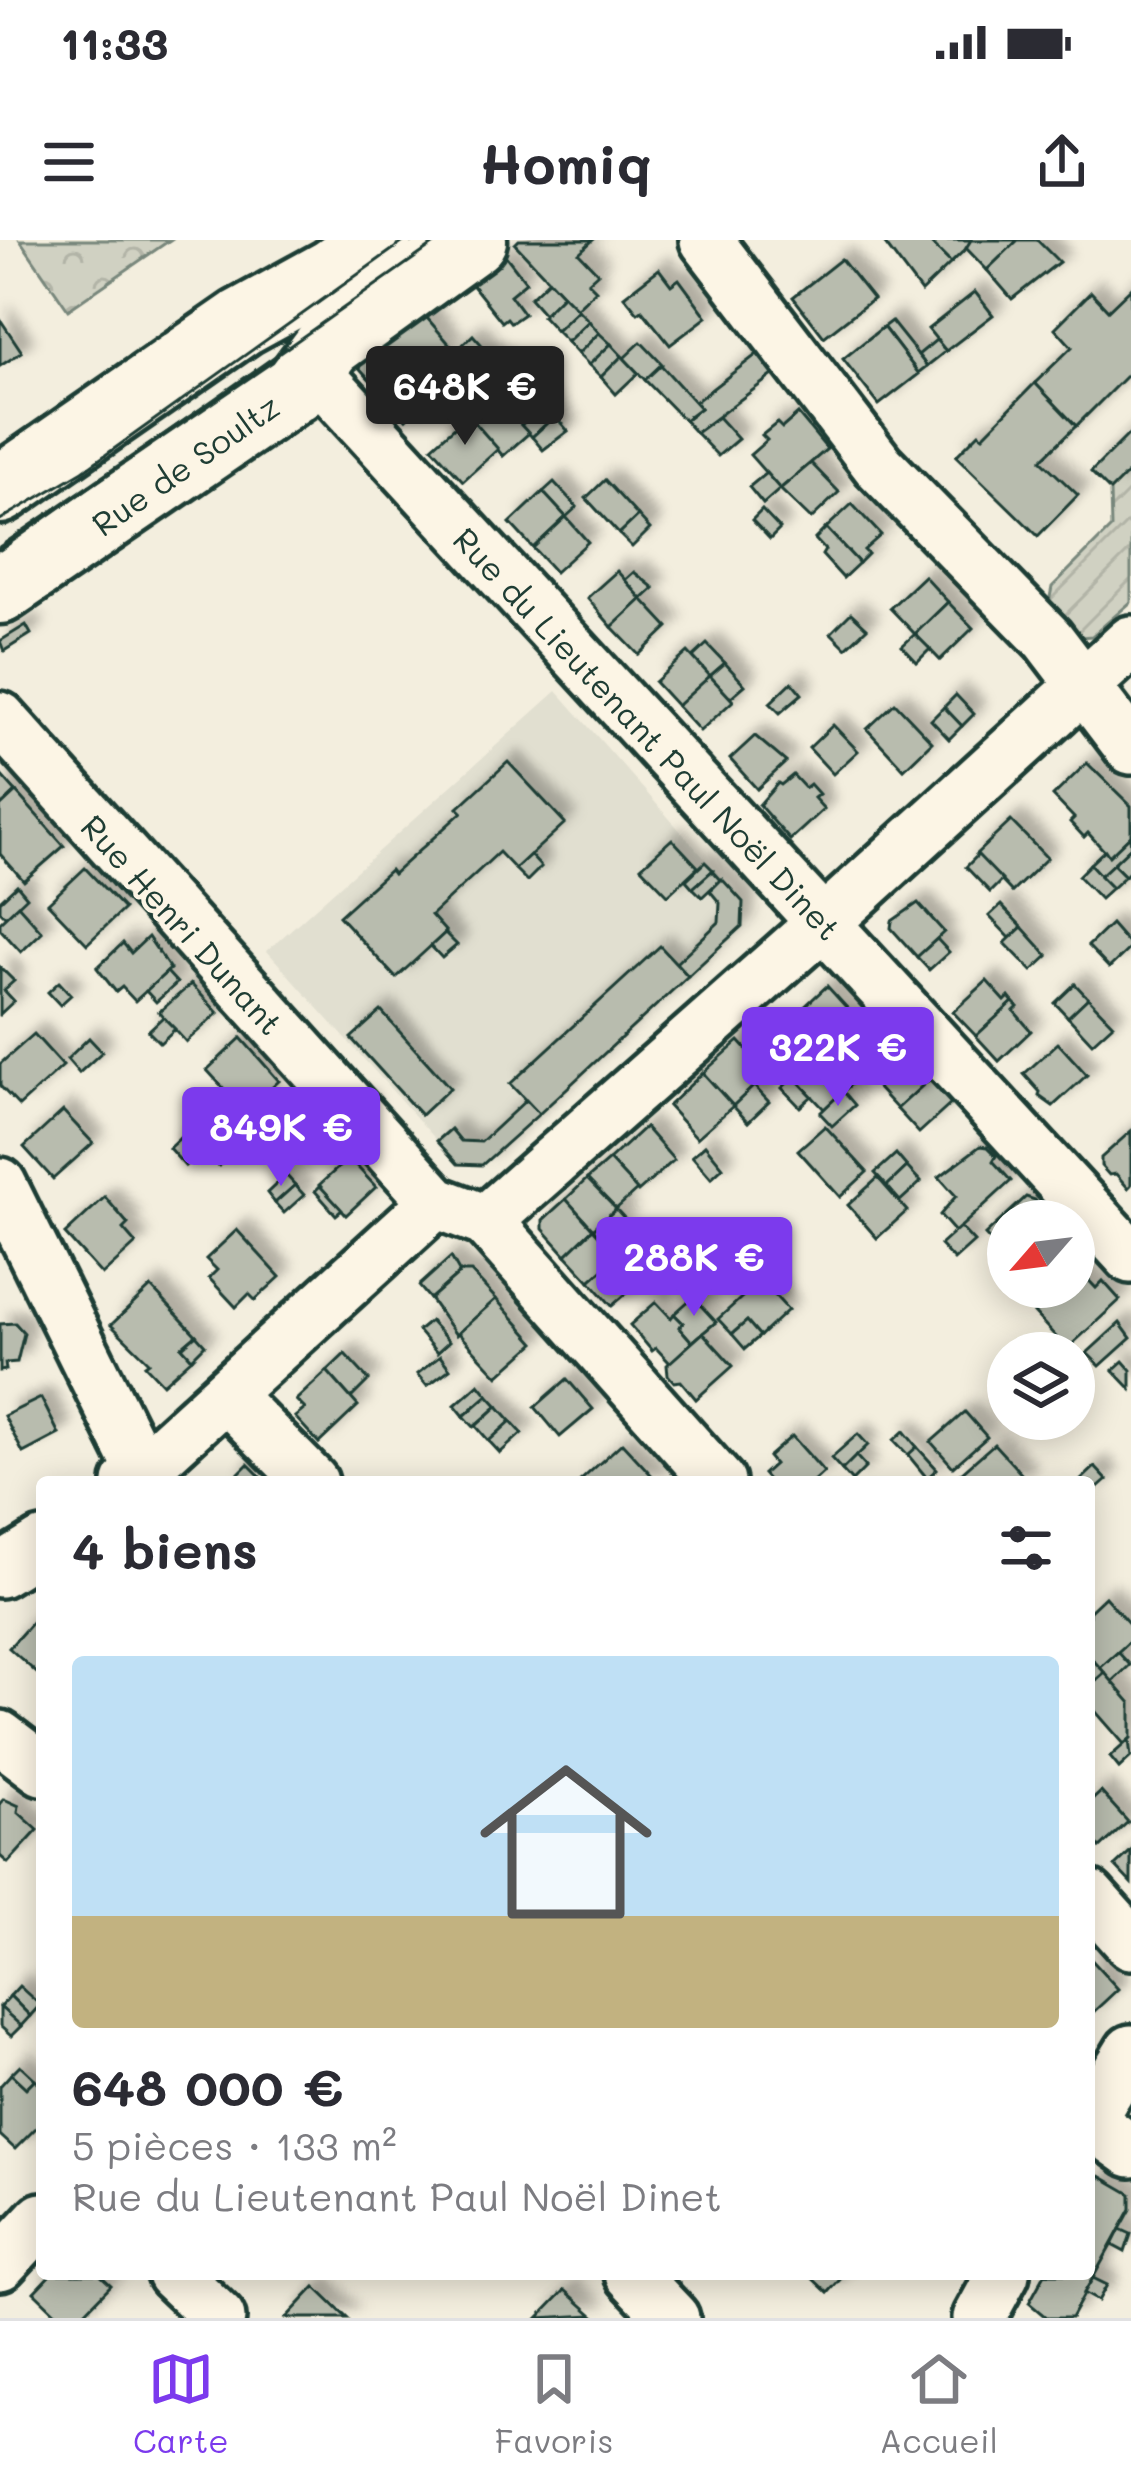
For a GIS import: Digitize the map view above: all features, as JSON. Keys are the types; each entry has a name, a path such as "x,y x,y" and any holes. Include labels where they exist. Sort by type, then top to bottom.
{"main road":[{"path":"0,490 242,322 333,272 378,240"},
{"name":"Rue de Soultz","path":"0,590 297,387 329,344 473,240"}],"street":[{"path":"706,240 878,464 1048,639 1131,748"},
{"name":"Rue du Lieutenant Paul Noël Dinet","path":"312,368 1131,1257"},
{"path":"486,1221 823,923 1131,641"},
{"name":"Rue Henri Dunant","path":"0,718 436,1202 486,1221 714,1476"},
{"path":"0,1184 19,1269 136,1476 436,1202"},
{"path":"226,1395 306,1476"},
{"path":"0,1571 36,1549"},
{"path":"0,1737 36,1764"},
{"path":"1095,1903 1131,1943"},
{"path":"1095,2111 1131,2051"},
{"path":"1095,2125 1131,2151"},
{"path":"0,2264 36,2225"},
{"path":"178,2280 219,2318"},
{"path":"638,2280 673,2318"},
{"path":"979,2318 1000,2280"}],"shaded area":[{"path":"557,691 743,902 742,926 482,1165 458,1164 267,951"}],"green space":[{"path":"20,240 170,240 68,310"},
{"path":"1131,470 1131,602 1092,636 1080,637 1048,608 1052,587 1111,528 1110,491"}],"building":[{"path":"519,240 593,240 579,253 598,273 588,282 596,290 576,309 515,244"},
{"path":"882,240 928,240 951,263 921,292"},
{"path":"928,240 971,240 973,242 951,263"},
{"path":"971,240 1018,240 987,270 966,248"},
{"path":"1018,240 1037,240 1059,262 1012,299 987,270"},
{"path":"505,255 526,282 510,295 524,314 511,323 507,318 502,322 470,282"},
{"path":"841,259 873,299 824,337 793,297"},
{"path":"659,269 671,285 679,279 707,317 670,345 624,296"},
{"path":"549,280 563,295 544,314 530,298"},
{"path":"1131,288 1131,371 1076,426 1035,383 1072,347 1055,328 1091,292 1108,310"},
{"path":"975,292 993,315 946,351 928,329"},
{"path":"563,295 578,310 556,331 542,316"},
{"path":"415,304 452,347 383,394 354,362"},
{"path":"578,310 589,321 567,342 556,331"},
{"path":"0,319 22,352 0,366"},
{"path":"589,321 599,333 578,354 567,342"},
{"path":"891,321 927,366 918,373 883,327"},
{"path":"883,327 919,374 879,405 843,359"},
{"path":"599,333 611,344 589,365 578,354"},
{"path":"473,335 505,371 487,386 456,351"},
{"path":"936,340 946,351 927,366 918,355"},
{"path":"641,342 662,364 645,380 624,358"},
{"path":"611,344 622,356 601,377 589,365"},
{"path":"761,351 777,372 696,433 684,420 700,408 695,402"},
{"path":"622,356 638,373 616,394 601,377"},
{"path":"661,365 700,408 684,420 645,380"},
{"path":"468,366 482,381 453,407 439,391"},
{"path":"513,369 523,381 500,401 487,386"},
{"path":"403,380 423,403 406,419 383,394"},
{"path":"523,381 534,393 511,413 500,401"},
{"path":"1035,383 1076,426 1041,460 1078,495 1038,536 956,456 979,433 983,436"},
{"path":"534,393 544,405 521,425 511,413"},
{"path":"500,400 529,433 503,456 468,415 477,408 487,412"},
{"path":"544,405 555,416 532,437 521,425"},
{"path":"798,414 827,449 780,489 750,455 767,440 762,435 777,423 782,428"},
{"path":"468,415 498,449 463,481 432,447"},
{"path":"555,416 568,431 543,450 532,437"},
{"path":"718,417 738,439 718,456 696,433"},
{"path":"1131,432 1131,470 1110,491 1091,472"},
{"path":"811,463 839,492 811,519 780,489"},
{"path":"766,473 780,489 763,504 749,487"},
{"path":"605,480 638,516 619,534 586,498"},
{"path":"554,482 577,507 566,517 543,492"},
{"path":"543,492 566,517 533,548 510,523"},
{"path":"852,504 881,535 864,550 868,554 859,563 826,528"},
{"path":"762,510 780,529 770,539 752,520"},
{"path":"638,516 650,529 632,547 619,534"},
{"path":"566,517 588,542 555,572 533,548"},
{"path":"826,528 859,563 843,578 822,555 825,550 815,539"},
{"path":"617,571 642,599 612,627 587,598"},
{"path":"634,572 654,588 642,599 625,580"},
{"path":"924,576 948,602 915,634 890,608"},
{"path":"642,599 668,627 639,655 612,627"},
{"path":"948,602 973,628 940,660 915,634"},
{"path":"851,613 867,628 846,648 831,633"},
{"path":"26,625 31,634 4,651 0,641"},
{"path":"915,634 930,649 917,662 902,646"},
{"path":"707,644 725,663 710,676 693,657"},
{"path":"688,652 710,676 677,706 655,682"},
{"path":"725,663 745,685 730,698 710,676"},
{"path":"710,676 733,701 700,731 677,706"},
{"path":"792,682 802,694 780,713 770,703"},
{"path":"956,695 974,714 962,726 944,707"},
{"path":"895,703 932,742 904,769 867,729"},
{"path":"944,707 962,726 949,739 931,720"},
{"path":"833,725 858,751 833,774 809,748"},
{"path":"755,736 786,762 757,789 730,759"},
{"path":"508,762 565,823 515,869 499,852 431,915 446,932 396,978 339,916 462,812 458,808"},
{"path":"1087,763 1131,806 1131,835 1109,856 1070,822 1074,818 1053,796"},
{"path":"0,774 16,792 0,807"},
{"path":"793,775 805,788 810,784 824,809 790,840 759,805 778,783"},
{"path":"16,792 64,846 24,881 0,854 0,807"},
{"path":"1011,821 1047,858 1012,892 976,854"},
{"path":"1130,836 1131,847 1100,876 1090,864 1105,850 1109,856"},
{"path":"672,839 698,867 668,895 641,867"},
{"path":"1131,847 1131,870 1125,876 1113,864"},
{"path":"530,855 541,867 527,881 515,869"},
{"path":"978,855 1002,880 990,892 966,867"},
{"path":"705,862 713,870 693,888 686,880"},
{"path":"1090,864 1112,888 1100,899 1078,876"},
{"path":"1113,864 1125,876 1112,888 1100,876"},
{"path":"85,868 124,909 87,944 48,903"},
{"path":"712,871 720,880 702,897 693,888"},
{"path":"722,879 743,902 742,926 688,976 676,963 719,922 720,903 710,891"},
{"path":"17,885 27,897 6,917 0,901"},
{"path":"918,903 944,932 917,957 891,928 892,921"},
{"path":"18,905 42,932 21,952 0,929 0,922"},
{"path":"1001,905 1022,927 1010,938 989,916"},
{"path":"1111,924 1131,947 1109,968 1088,946"},
{"path":"1022,927 1048,956 1032,971 1005,943"},
{"path":"445,933 457,945 442,958 431,946"},
{"path":"148,937 170,969 135,1001 122,987 116,992 97,968 123,943 131,953"},
{"path":"937,939 949,952 929,970 917,957"},
{"path":"660,946 688,976 539,1114 510,1084"},
{"path":"0,967 14,981 4,990 14,1001 0,1014"},
{"path":"167,972 177,983 156,1002 146,991"},
{"path":"987,981 1005,1001 1009,997 1013,1002 976,1036 953,1012"},
{"path":"59,982 71,995 60,1005 48,992"},
{"path":"191,984 218,1013 186,1042 159,1012"},
{"path":"1075,984 1088,998 1068,1017 1055,1003"},
{"path":"827,986 847,1008 822,1030 802,1009"},
{"path":"1088,998 1113,1024 1092,1043 1068,1017"},
{"path":"1013,1002 1018,1007 1014,1011 1031,1031 999,1061 976,1036"},
{"path":"847,1008 886,1052 858,1078 818,1034"},
{"path":"381,1011 450,1088 421,1115 351,1038"},
{"path":"163,1017 175,1029 160,1043 148,1031"},
{"path":"34,1034 63,1066 19,1106 0,1086 0,1064"},
{"path":"89,1038 102,1052 79,1073 67,1059"},
{"path":"241,1038 279,1081 245,1112 207,1070"},
{"path":"739,1041 768,1073 733,1106 703,1073"},
{"path":"1058,1043 1087,1075 1053,1106 1039,1096 1024,1074"},
{"path":"828,1046 858,1078 824,1109 794,1077"},
{"path":"907,1054 930,1079 897,1109 874,1084"},
{"path":"703,1073 733,1106 697,1138 668,1106"},
{"path":"794,1077 812,1096 800,1107 782,1088"},
{"path":"930,1079 952,1103 919,1133 897,1109"},
{"path":"754,1086 769,1102 748,1122 733,1106"},
{"path":"843,1091 855,1105 832,1126 820,1113"},
{"path":"293,1096 321,1127 289,1157 261,1126"},
{"path":"526,1100 539,1114 482,1165 458,1164 437,1141 451,1129 461,1141 481,1142"},
{"path":"214,1107 230,1125 207,1147 190,1129"},
{"path":"63,1111 93,1143 53,1179 24,1147"},
{"path":"825,1126 867,1172 840,1197 798,1150"},
{"path":"229,1127 244,1144 219,1166 204,1149"},
{"path":"645,1127 674,1160 638,1192 609,1160"},
{"path":"190,1129 207,1147 196,1156 180,1138"},
{"path":"1131,1131 1128,1188 1116,1174 1109,1175 1101,1158"},
{"path":"180,1138 196,1156 185,1166 169,1148"},
{"path":"705,1145 723,1167 711,1178 692,1156"},
{"path":"980,1146 996,1156 993,1161 1011,1181 955,1232 940,1215 956,1196 939,1177"},
{"path":"896,1154 907,1167 887,1186 875,1173"},
{"path":"349,1158 376,1187 346,1215 319,1185"},
{"path":"609,1160 637,1190 616,1209 587,1179"},
{"path":"907,1167 921,1182 900,1201 887,1186"},
{"path":"286,1175 295,1185 275,1203 267,1193"},
{"path":"878,1178 907,1211 877,1238 848,1205"},
{"path":"587,1179 616,1209 593,1229 566,1199"},
{"path":"295,1185 304,1195 284,1213 275,1203"},
{"path":"320,1186 342,1210 336,1215 315,1191"},
{"path":"105,1197 128,1224 123,1229 136,1244 102,1275 65,1234"},
{"path":"566,1199 593,1229 566,1255 543,1229 543,1220"},
{"path":"616,1209 626,1220 604,1240 593,1229"},
{"path":"960,1227 974,1242 954,1260 940,1245"},
{"path":"593,1229 618,1256 590,1281 566,1255"},
{"path":"237,1230 280,1277 255,1300 249,1294 236,1307 209,1278 217,1270 206,1259"},
{"path":"618,1256 641,1281 612,1306 590,1281"},
{"path":"451,1257 460,1273 430,1299 419,1286"},
{"path":"461,1272 471,1272 496,1299 456,1335 430,1299"},
{"path":"761,1280 788,1310 760,1336 747,1321 732,1334 718,1319"},
{"path":"1103,1281 1120,1300 1085,1332 1051,1332 1034,1313 1040,1308 1095,1308 1095,1287"},
{"path":"151,1287 196,1335 182,1347 192,1358 163,1384 145,1365 149,1362 111,1325"},
{"path":"693,1297 716,1322 692,1342 674,1314"},
{"path":"496,1299 535,1343 498,1376 458,1333"},
{"path":"656,1302 683,1323 679,1327 692,1342 670,1363 656,1348 652,1351 630,1325"},
{"path":"430,1321 449,1342 437,1353 418,1331"},
{"path":"747,1321 760,1336 745,1349 732,1334"},
{"path":"15,1323 24,1333 17,1362 5,1363 6,1370 0,1371 0,1324"},
{"path":"1120,1323 1131,1338 1100,1366 1095,1361 1095,1346"},
{"path":"703,1333 733,1366 696,1399 681,1381 674,1382 668,1375 667,1365"},
{"path":"196,1335 205,1345 192,1358 182,1347"},
{"path":"345,1354 369,1380 351,1398 327,1371"},
{"path":"440,1356 450,1369 427,1386 417,1374"},
{"path":"1123,1361 1131,1370 1131,1389 1113,1370"},
{"path":"327,1371 358,1406 319,1443 295,1417 305,1409 296,1400"},
{"path":"567,1379 593,1409 560,1437 535,1407"},
{"path":"479,1384 488,1395 464,1416 455,1405"},
{"path":"488,1395 498,1406 474,1427 464,1416"},
{"path":"41,1398 59,1434 23,1453 4,1416"},
{"path":"498,1406 511,1421 489,1441 476,1426"},
{"path":"965,1412 987,1437 953,1467 931,1442"},
{"path":"511,1421 522,1433 500,1453 489,1441"},
{"path":"904,1431 917,1447 908,1455 894,1440"},
{"path":"858,1434 868,1445 842,1470 831,1458"},
{"path":"792,1436 824,1472 820,1476 765,1476 774,1464 768,1457"},
{"path":"622,1443 652,1476 586,1476"},
{"path":"994,1444 1023,1476 962,1476"},
{"path":"917,1447 937,1469 925,1476 908,1455"},
{"path":"856,1456 866,1467 857,1476 842,1470"},
{"path":"248,1464 260,1476 236,1476"},
{"path":"1095,1467 1107,1480 1095,1491 1095,1476 1085,1476"},
{"path":"1105,1597 1131,1626 1131,1640 1100,1668 1095,1663 1095,1606"},
{"path":"36,1618 36,1672 9,1648"},
{"path":"1118,1652 1130,1665 1112,1682 1100,1668"},
{"path":"1095,1662 1105,1673 1095,1682"},
{"path":"1105,1673 1131,1703 1131,1738 1124,1744 1095,1711 1095,1682"},
{"path":"1129,1740 1131,1757 1119,1768 1110,1757"},
{"path":"1101,1792 1128,1822 1100,1848 1095,1843 1095,1798"},
{"path":"4,1799 19,1806 18,1812 36,1828 8,1863 0,1856 0,1803"},
{"path":"1131,1851 1131,1883 1115,1866"},
{"path":"1095,1964 1118,1989 1095,2010"},
{"path":"19,1986 36,2001 36,2009 30,2016 10,1996"},
{"path":"10,1996 30,2016 21,2026 0,2007"},
{"path":"0,2007 21,2026 11,2036 0,2026"},
{"path":"20,2065 35,2079 26,2088 11,2074"},
{"path":"11,2074 26,2088 36,2080 36,2128 15,2149 0,2135 0,2086"},
{"path":"1100,2176 1131,2194 1131,2209 1095,2274 1095,2185"},
{"path":"1120,2229 1131,2234 1125,2252 1112,2245"},
{"path":"45,2280 106,2280 111,2285 79,2318 61,2318 34,2292"},
{"path":"814,2280 840,2280 828,2293"},
{"path":"1042,2280 1092,2280 1071,2318 1047,2318 1029,2303"},
{"path":"1092,2280 1107,2285 1098,2301 1084,2293"},
{"path":"315,2287 347,2318 286,2318"},
{"path":"565,2290 593,2315 538,2318"}],"tram line":[{"path":"0,520 83,471 406,240"},
{"path":"0,550 440,240"}]}
